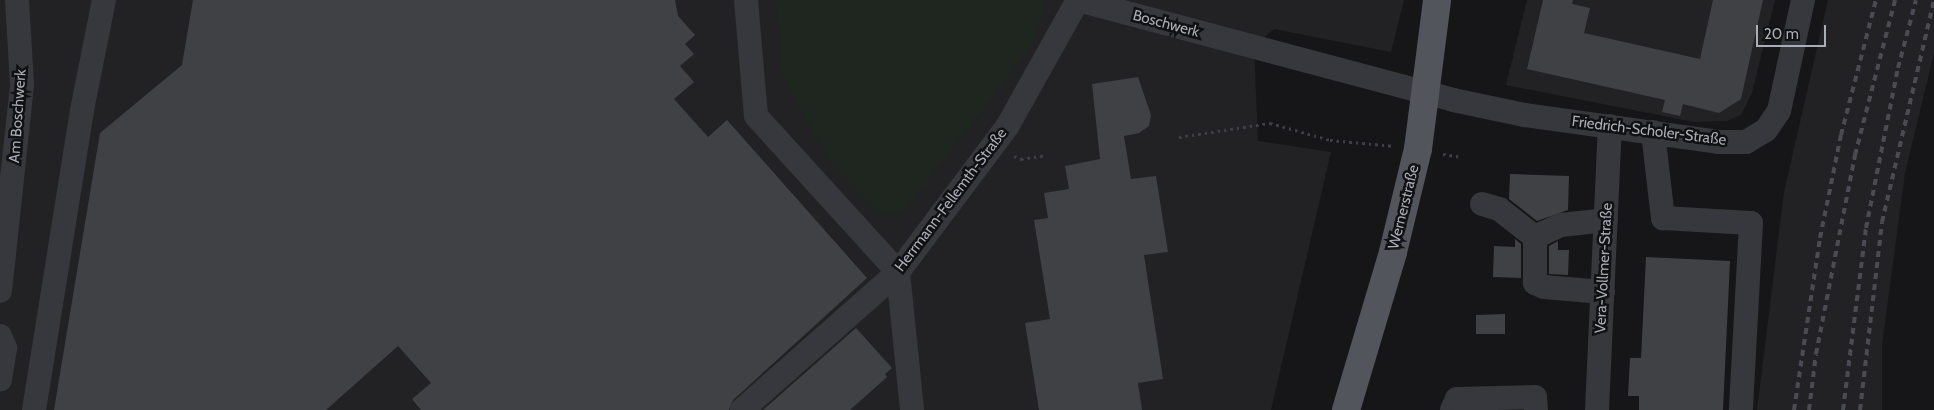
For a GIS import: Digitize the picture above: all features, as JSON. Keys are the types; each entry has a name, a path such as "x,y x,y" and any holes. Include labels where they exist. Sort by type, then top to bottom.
{"main road":[{"name":"Wernerstraße","path":"1346,410 1393,252 1418,149 1426,93 1428,53 1437,0"}],"street":[{"name":"Am Boschwerk","path":"0,291 3,226 22,84 17,0"},
{"path":"34,410 82,110 104,0"},
{"path":"746,0 756,116 898,272 912,410"},
{"name":"Herrmann-Fellemth-Straße","path":"742,410 898,272 1007,127 1078,0"},
{"name":"Boschwerk","path":"1078,0 1426,93"},
{"name":"Friedrich-Scholer-Straße","path":"1426,93 1524,114 1718,142 1746,142 1766,130 1779,111 1804,0"},
{"name":"Vera-Vollmer-Straße","path":"1598,410 1610,126"},
{"path":"1654,132 1663,218 1751,223 1741,410"},
{"path":"1482,204 1499,210 1536,237"},
{"path":"1536,237 1561,225 1606,220"},
{"path":"1536,237 1535,283 1544,288 1603,292"},
{"path":"0,380 2,344"},
{"path":"1452,410 1457,399 1536,398 1536,410"}],"path":[{"path":"1179,136 1270,123 1330,140 1361,141"},
{"path":"991,148 1021,159 1047,155"}],"shaded area":[{"path":"0,0 1404,0 1391,52 1274,29 1254,46 1258,141 1331,152 1271,410 0,410"},
{"path":"776,0 1047,0 1032,46 902,215 879,214 828,160 782,73"},
{"path":"1527,0 1775,0 1752,93 1741,115 1727,121 1694,122 1506,85"},
{"path":"1828,0 1934,0 1934,53 1905,173 1882,345 1882,410 1757,410 1784,192"}],"building":[{"path":"193,0 675,0 678,16 695,35 685,44 694,54 680,66 694,82 674,99 708,137 727,120 867,278 733,400 729,410 421,410 412,399 431,383 398,346 326,410 54,410 100,133 182,65"},
{"path":"1543,0 1573,0 1572,4 1590,8 1584,33 1700,59 1713,0 1763,0 1741,99 1719,113 1683,104 1680,116 1662,112 1665,100 1527,69"},
{"path":"1138,77 1151,115 1149,126 1139,133 1124,136 1131,179 1156,176 1168,252 1144,255 1163,379 1138,383 1142,410 1039,410 1025,323 1050,319 1034,220 1048,218 1044,193 1069,189 1065,166 1100,159 1092,84"},
{"path":"1510,174 1569,176 1568,210 1537,221 1509,199"},
{"path":"1515,239 1521,244 1521,278 1493,277 1494,246 1515,247"},
{"path":"1558,241 1558,250 1569,250 1568,275 1549,274 1549,246"},
{"path":"1646,257 1730,261 1723,410 1639,410 1639,396 1628,396 1630,358 1641,358"},
{"path":"1505,314 1505,334 1476,334 1476,315"},
{"path":"856,328 892,368 885,374 887,377 850,410 763,410"}],"railway":[{"path":"1794,410 1820,238 1841,135 1876,0"},
{"path":"1809,410 1816,354 1855,155 1895,0"},
{"path":"1843,410 1866,228 1898,68 1916,0"},
{"path":"1860,410 1882,222 1934,0"}]}
